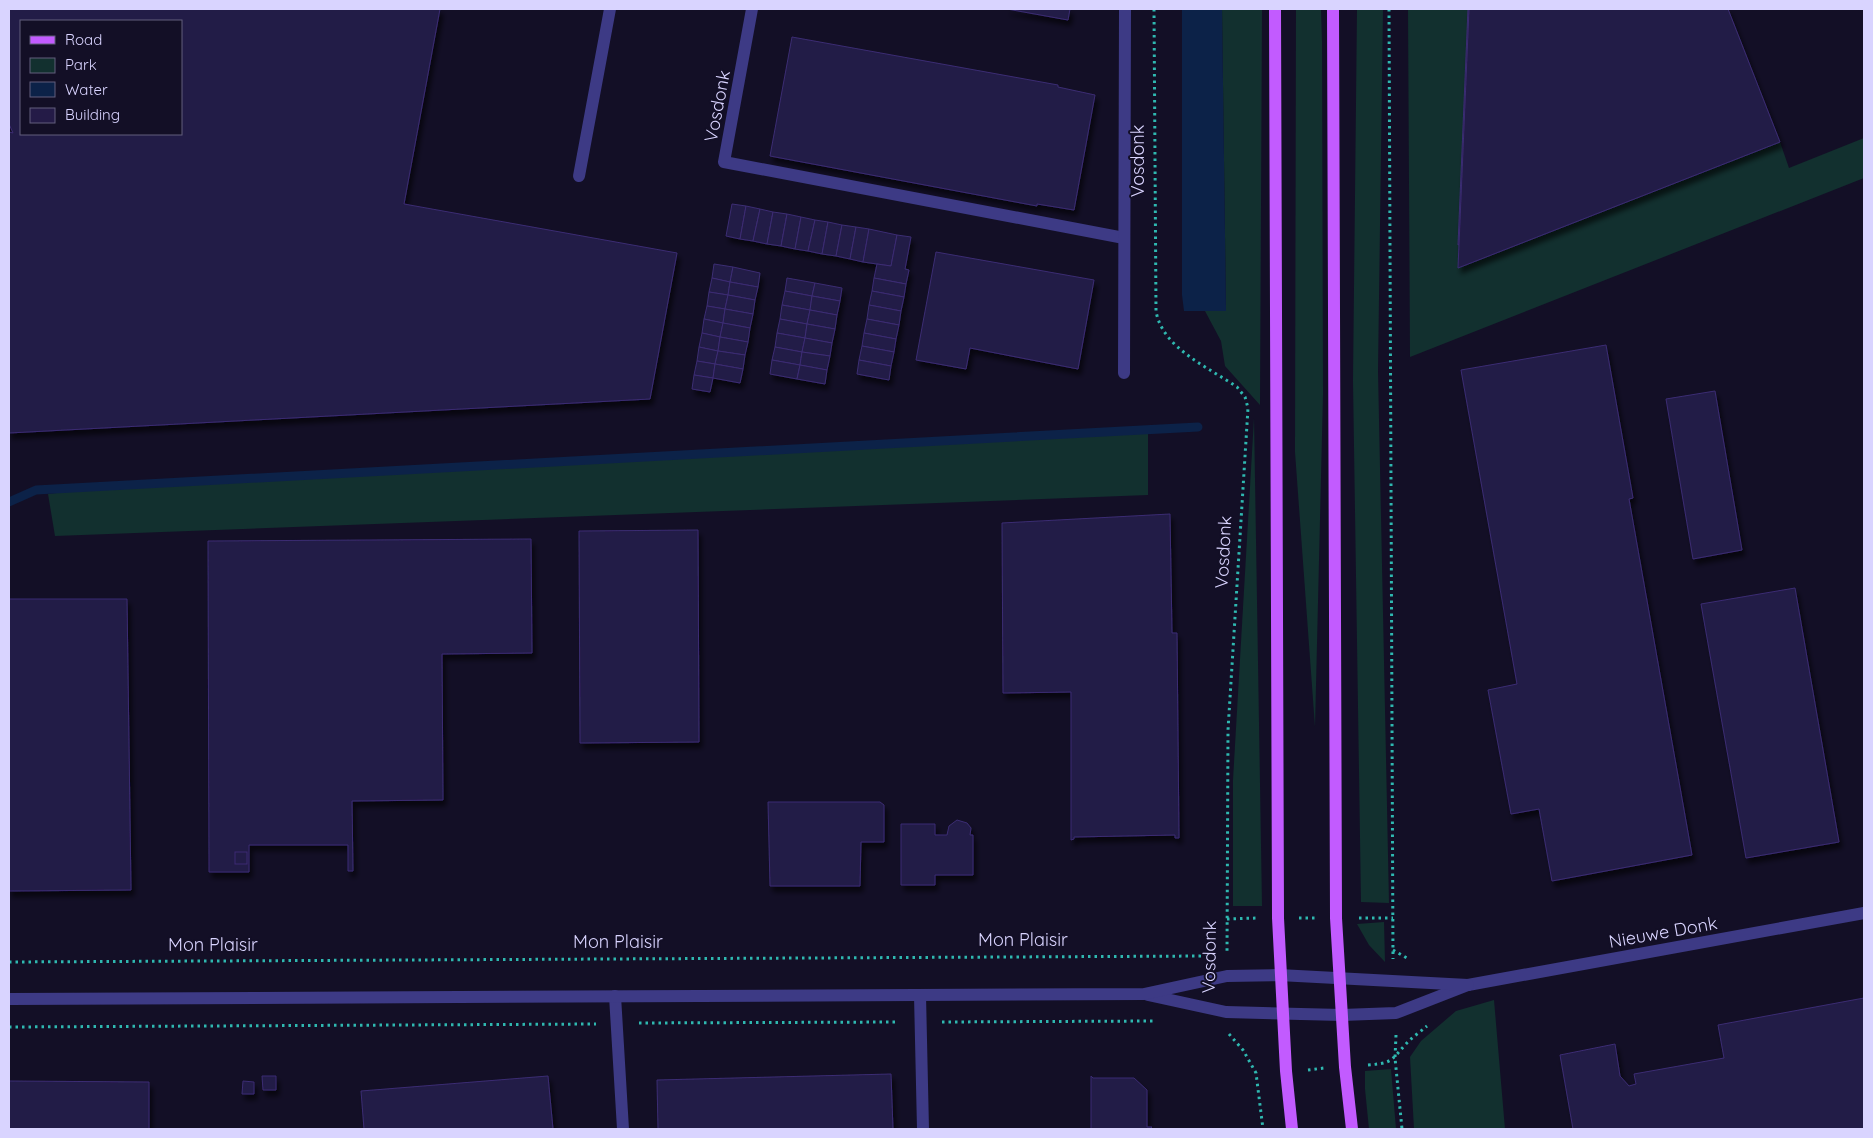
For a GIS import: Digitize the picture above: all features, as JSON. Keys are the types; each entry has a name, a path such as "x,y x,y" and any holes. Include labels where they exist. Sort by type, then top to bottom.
{"main road":[{"path":"1275,9 1278,918 1279,975 1292,1129"},
{"path":"1334,9 1336,918 1352,1129"}],"street":[{"path":"579,176 610,9"},
{"name":"Vosdonk","path":"752,9 724,162 1124,238"},
{"name":"Vosdonk","path":"1124,373 1125,9"},
{"name":"Nieuwe Donk","path":"1282,1014 1342,1015 1396,1013 1468,985 1864,913"},
{"path":"9,999 1144,994 1227,976 1279,975"},
{"name":"Nieuwe Donk","path":"1279,975 1468,985"},
{"path":"1144,994 1226,1012 1282,1014"},
{"path":"920,995 923,1129"},
{"path":"615,996 623,1129"}],"path":[{"name":"Vosdonk","path":"1154,9 1156,301 1158,325 1169,341 1236,387 1245,396 1248,408 1228,730 1227,976"},
{"path":"1389,9 1394,980"},
{"path":"1227,919 1393,918"},
{"name":"Mon Plaisir","path":"9,962 1207,956"},
{"path":"1217,956 1227,956"},
{"name":"Vosdonk","path":"1226,1012 1226,1030 1243,1050 1256,1073 1263,1129"},
{"path":"1396,1013 1396,1058 1402,1129"}],"green space":[{"path":"1222,9 1262,9 1260,405 1225,366 1221,341 1205,311 1226,311"},
{"path":"1296,9 1321,9 1322,42 1323,394 1315,727 1295,452"},
{"path":"1357,9 1383,9 1378,371 1389,903 1361,902 1353,381"},
{"path":"1408,9 1469,9 1458,268 1780,142 1789,168 1864,138 1864,178 1410,357"},
{"path":"1254,418 1262,906 1233,906 1233,780"},
{"path":"1148,432 1148,495 55,536 48,494 116,486 251,477"},
{"path":"1384,922 1385,962 1369,945 1357,924"},
{"path":"1494,1000 1505,1129 1414,1129 1410,1057 1421,1041 1456,1011"},
{"path":"1391,1069 1396,1129 1369,1129 1365,1071"}],"water":[{"path":"1182,9 1222,9 1226,311 1184,311 1182,295"}],"building":[{"path":"9,9 440,9 404,204 677,253 650,399 9,433 9,132 13,133 9,124"},
{"path":"1007,9 1070,9 1068,20"},
{"path":"1468,9 1612,9 1604,189 1458,245"},
{"path":"1469,9 1728,9 1780,142 1458,268"},
{"path":"792,37 1058,85 1058,87 1095,95 1074,210 1037,204 1037,206 770,156"},
{"path":"732,204 746,206 740,239 726,236"},
{"path":"746,206 760,209 753,241 740,239"},
{"path":"760,209 773,212 767,244 753,241"},
{"path":"773,212 787,214 781,246 767,244"},
{"path":"787,214 801,217 795,249 781,246"},
{"path":"801,217 815,220 808,251 795,249"},
{"path":"815,220 828,222 822,254 808,251"},
{"path":"828,222 842,225 836,256 822,254"},
{"path":"842,225 856,227 850,259 836,256"},
{"path":"856,227 869,229 863,262 850,259"},
{"path":"869,229 897,235 891,266 863,262"},
{"path":"897,235 911,237 905,269 909,270 906,284 874,278 877,264 891,266"},
{"path":"936,252 1094,280 1078,369 970,348 966,369 916,360"},
{"path":"714,264 733,267 730,282 712,278"},
{"path":"733,267 760,273 758,287 730,282"},
{"path":"712,278 730,282 728,295 709,292"},
{"path":"787,278 815,283 812,296 785,291"},
{"path":"874,278 906,284 904,297 872,291"},
{"path":"730,282 758,287 755,300 728,295"},
{"path":"815,283 842,288 840,301 812,296"},
{"path":"785,291 812,296 810,310 782,305"},
{"path":"872,291 904,297 901,311 869,305"},
{"path":"709,292 728,295 725,309 707,306"},
{"path":"728,295 755,300 753,314 725,309"},
{"path":"812,296 840,301 837,315 810,310"},
{"path":"782,305 810,310 807,324 780,319"},
{"path":"869,305 901,311 899,325 867,319"},
{"path":"707,306 725,309 723,323 704,319"},
{"path":"725,309 753,314 750,328 723,323"},
{"path":"810,310 837,315 835,329 807,324"},
{"path":"704,319 723,323 720,337 702,333"},
{"path":"780,319 807,324 805,338 777,333"},
{"path":"867,319 899,325 896,339 864,333"},
{"path":"723,323 750,328 748,342 720,337"},
{"path":"807,324 835,329 832,343 805,338"},
{"path":"702,333 720,337 718,351 699,347"},
{"path":"777,333 805,338 802,352 775,347"},
{"path":"864,333 896,339 894,352 862,346"},
{"path":"720,337 748,342 745,355 718,351"},
{"path":"805,338 832,343 830,356 802,352"},
{"path":"1606,345 1633,498 1629,499 1692,855 1552,881 1539,809 1511,814 1488,690 1517,684 1461,370"},
{"path":"862,346 894,352 891,366 859,360"},
{"path":"699,347 718,351 715,364 697,361"},
{"path":"775,347 802,352 800,365 772,360"},
{"path":"718,351 745,355 743,369 715,364"},
{"path":"802,352 830,356 827,370 800,365"},
{"path":"772,360 800,365 797,379 770,374"},
{"path":"859,360 891,366 889,380 857,374"},
{"path":"697,361 715,364 713,378 694,375"},
{"path":"715,364 743,369 740,383 713,378"},
{"path":"800,365 827,370 825,384 797,379"},
{"path":"694,375 713,378 710,392 692,389"},
{"path":"1715,391 1742,550 1693,559 1666,399"},
{"path":"1170,514 1172,633 1177,633 1179,838 1175,838 1175,835 1074,837 1071,840 1071,692 1003,693 1002,523"},
{"path":"698,530 699,742 580,743 579,531"},
{"path":"531,539 532,653 442,654 443,800 352,801 353,871 348,871 348,845 249,845 249,872 209,872 208,541"},
{"path":"1795,588 1839,842 1746,858 1701,604"},
{"path":"9,599 127,599 131,890 9,891"},
{"path":"768,802 880,802 884,805 884,842 861,842 860,886 770,886"},
{"path":"957,820 967,823 971,828 970,835 973,835 973,875 935,875 935,885 901,885 901,824 935,824 935,835 947,835 949,826"},
{"path":"235,852 247,852 247,864 235,864"},
{"path":"1864,998 1864,1129 1573,1129 1560,1055 1615,1044 1620,1076 1629,1086 1636,1084 1634,1074 1724,1058 1718,1025"},
{"path":"891,1074 893,1129 658,1129 657,1080"},
{"path":"262,1076 276,1076 276,1090 263,1090"},
{"path":"548,1076 553,1129 364,1129 361,1091"},
{"path":"1091,1076 1093,1078 1134,1078 1147,1090 1147,1127 1152,1127 1150,1129 1091,1129"},
{"path":"9,1081 149,1082 149,1129 9,1129"},
{"path":"243,1081 254,1082 254,1094 242,1094"}],"waterway":[{"path":"9,502 36,490 1198,427"}]}
